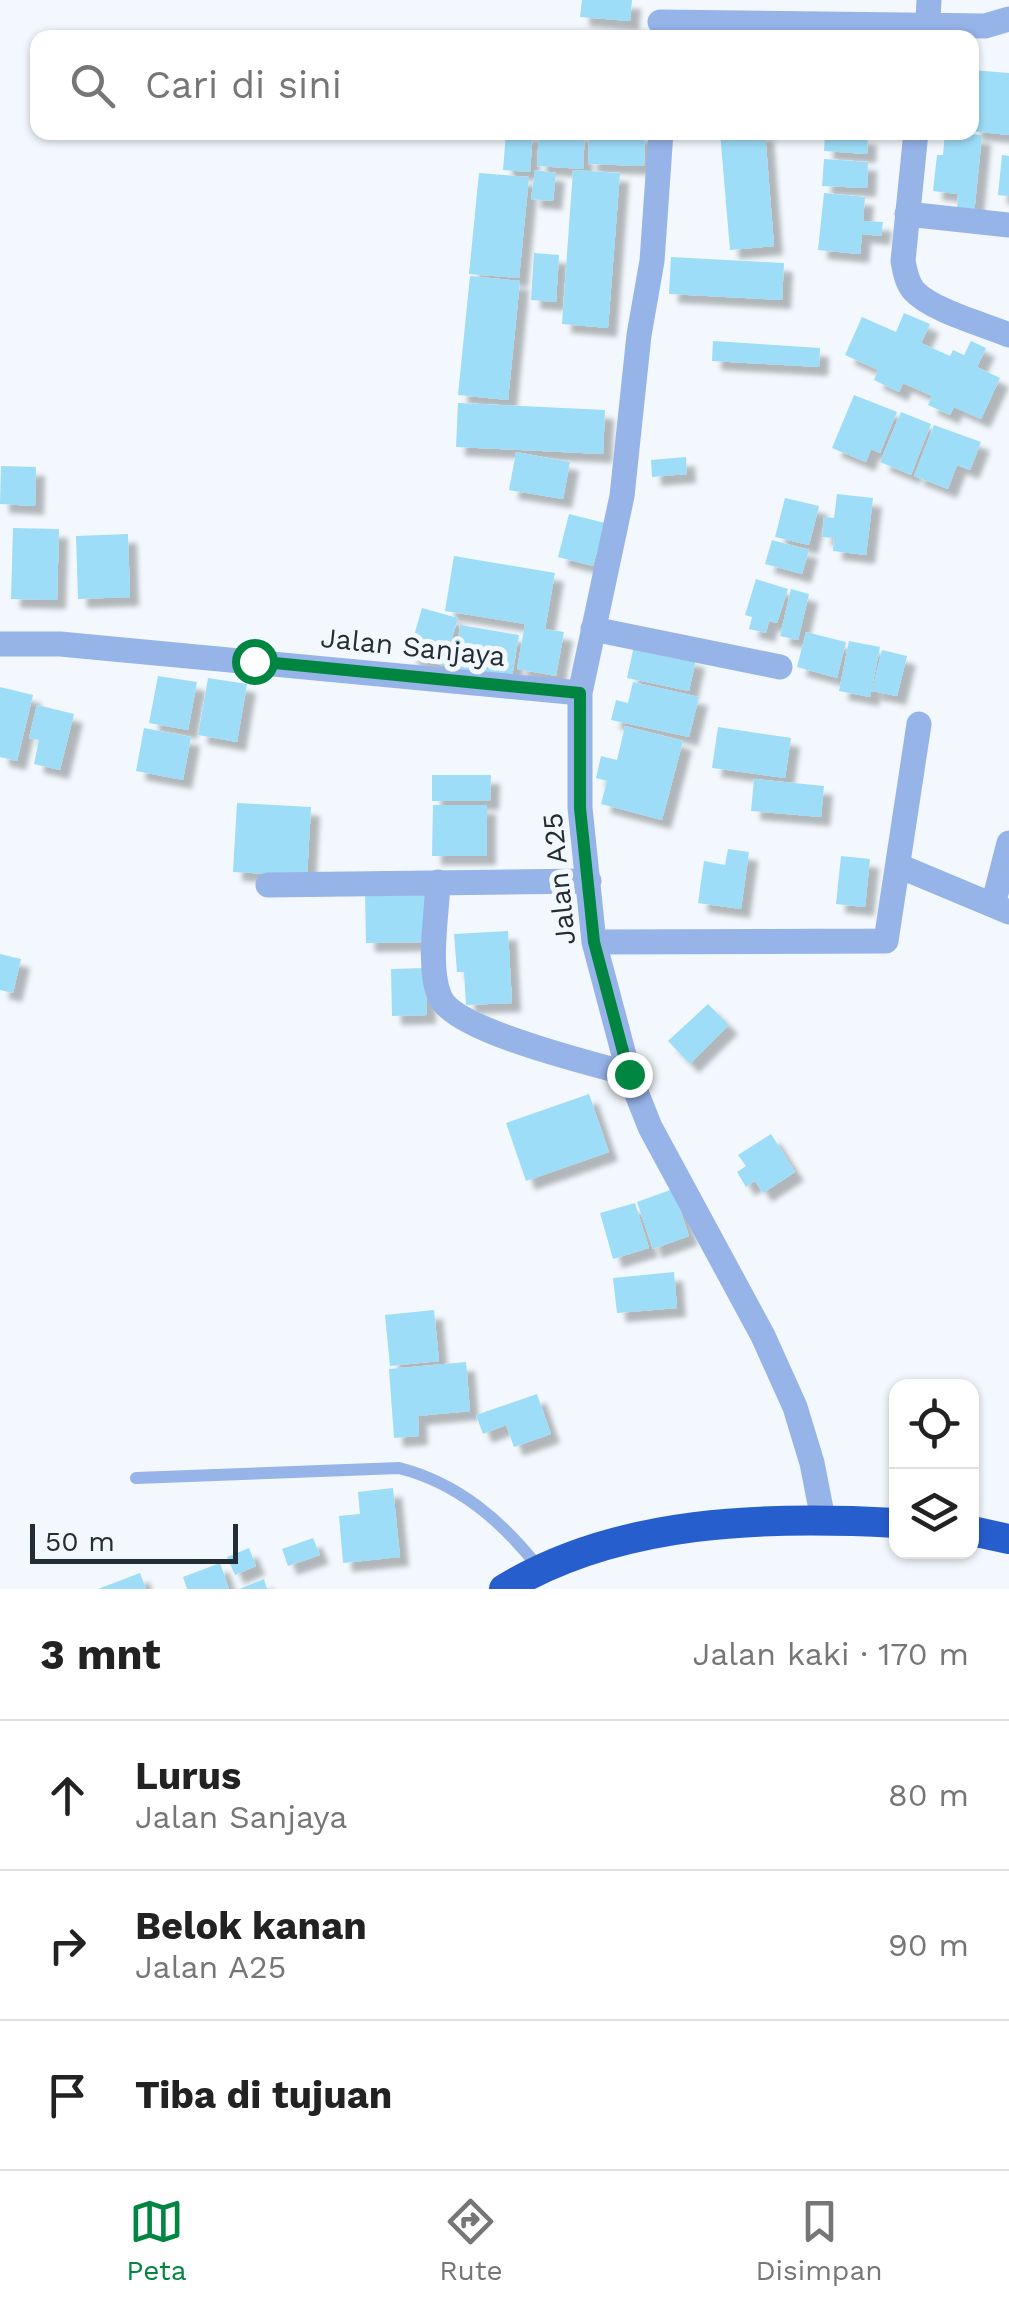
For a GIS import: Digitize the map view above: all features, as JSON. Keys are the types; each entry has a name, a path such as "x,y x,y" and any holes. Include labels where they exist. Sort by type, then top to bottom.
{"highway":[{"path":"504,1589 544,1579 580,1553 665,1533 745,1522 889,1522"},
{"path":"979,1533 1009,1539"}],"street":[{"path":"928,30 929,0"},
{"path":"660,20 883,30"},
{"path":"943,30 997,23 1009,39"},
{"name":"Jalan A25","path":"661,140 652,262 639,335 622,496 580,693 580,808 594,942 629,1074 669,1167 762,1336 795,1407 823,1519"},
{"path":"915,140 903,262 912,290 928,302 1009,335"},
{"path":"907,214 1009,225"},
{"path":"594,628 780,667"},
{"name":"Jalan Sanjaya","path":"0,644 60,644 580,693"},
{"path":"594,942 886,941 919,724"},
{"path":"899,866 1001,908 1009,843"},
{"path":"268,884 589,881"},
{"path":"438,882 434,979 450,1012 522,1043 629,1074"}],"lane":[{"path":"136,1478 399,1468 425,1474 496,1518 544,1579"}],"building":[{"path":"582,0 632,0 630,21 580,17"},
{"path":"979,71 1009,73 1009,135 979,132"},
{"path":"982,135 974,214 957,212 958,194 933,191 937,155 943,155 944,140 979,140"},
{"path":"505,140 532,140 530,172 503,170"},
{"path":"539,140 585,140 583,169 537,166"},
{"path":"589,140 645,140 644,166 588,164"},
{"path":"721,140 766,140 774,246 730,250"},
{"path":"825,140 868,140 867,154 824,151"},
{"path":"1002,155 1009,156 1009,196 998,195"},
{"path":"824,159 868,162 867,188 822,186"},
{"path":"535,170 556,173 553,201 531,199"},
{"path":"573,170 620,173 608,328 562,324"},
{"path":"479,173 529,177 519,278 469,274"},
{"path":"824,193 865,197 863,221 883,222 881,236 862,234 860,254 818,250"},
{"path":"534,253 559,255 556,302 531,300"},
{"path":"671,257 784,263 782,300 669,294"},
{"path":"470,276 520,281 508,400 458,395"},
{"path":"904,313 930,324 921,343 950,356 953,350 964,355 971,341 986,348 977,367 1000,378 981,419 954,407 950,415 928,405 932,396 903,383 899,392 874,380 878,370 845,355 862,317 896,332"},
{"path":"713,341 820,348 819,367 712,361"},
{"path":"854,395 897,412 880,453 871,449 866,462 832,448"},
{"path":"458,403 605,410 603,454 456,447"},
{"path":"901,412 931,424 911,475 880,462"},
{"path":"934,425 981,442 970,470 957,465 948,489 914,476"},
{"path":"516,452 570,462 563,499 509,490"},
{"path":"686,457 687,474 652,477 651,460"},
{"path":"1,466 36,467 35,506 0,504"},
{"path":"837,494 873,498 866,555 833,551 834,538 822,537 824,517 834,518"},
{"path":"785,498 819,506 809,545 775,537"},
{"path":"569,514 605,523 593,566 558,557"},
{"path":"13,528 59,529 57,600 11,599"},
{"path":"128,534 130,597 78,599 76,536"},
{"path":"772,540 809,550 802,574 765,564"},
{"path":"454,556 555,573 545,629 564,632 556,676 517,669 525,624 445,611"},
{"path":"756,579 788,589 777,623 769,621 766,633 749,629 752,617 745,615"},
{"path":"791,589 809,594 798,640 780,636"},
{"path":"422,608 458,618 444,666 408,656"},
{"path":"460,625 519,635 512,677 454,668"},
{"path":"806,632 846,642 837,678 797,667"},
{"path":"849,641 880,647 870,697 839,691"},
{"path":"634,646 696,659 689,691 627,678"},
{"path":"882,650 907,656 897,696 872,691"},
{"path":"158,676 197,682 188,730 149,723"},
{"path":"208,678 247,684 237,742 198,735"},
{"path":"633,682 699,697 689,737 611,720 616,700 628,703"},
{"path":"0,687 33,695 17,761 0,757"},
{"path":"37,705 74,714 60,770 34,764 39,740 29,738"},
{"path":"625,726 683,741 662,820 601,804 607,781 596,778 601,756 617,760"},
{"path":"718,727 791,738 785,778 712,768"},
{"path":"144,728 191,737 183,780 136,771"},
{"path":"432,775 491,775 490,801 432,801"},
{"path":"754,779 824,786 821,817 751,811"},
{"path":"237,803 311,807 307,876 233,872"},
{"path":"433,805 487,805 487,856 432,856"},
{"path":"728,849 749,852 741,909 698,903 704,861 725,865"},
{"path":"841,856 870,859 865,907 836,904"},
{"path":"429,891 430,942 366,943 365,892"},
{"path":"508,931 512,1003 466,1005 464,972 457,972 454,934"},
{"path":"0,954 21,959 13,993 0,990"},
{"path":"426,968 427,1015 392,1016 391,969"},
{"path":"708,1004 729,1025 690,1064 668,1041"},
{"path":"589,1094 609,1152 526,1181 506,1123"},
{"path":"771,1134 795,1172 763,1193 755,1181 746,1187 737,1172 746,1166 738,1155"},
{"path":"673,1189 689,1236 653,1249 637,1202"},
{"path":"635,1203 649,1248 613,1259 600,1213"},
{"path":"674,1272 677,1308 617,1313 613,1278"},
{"path":"434,1310 439,1361 390,1366 385,1315"},
{"path":"466,1362 470,1411 418,1416 419,1436 394,1438 389,1369"},
{"path":"537,1394 551,1434 514,1447 506,1425 483,1434 476,1415"},
{"path":"393,1488 400,1557 343,1563 339,1516 360,1514 358,1492"},
{"path":"313,1538 320,1555 288,1566 282,1549"},
{"path":"249,1548 256,1566 235,1575 227,1557"},
{"path":"220,1563 229,1589 187,1589 183,1577"},
{"path":"140,1573 146,1589 98,1589"},
{"path":"264,1579 267,1589 239,1589"}],"route":[{"path":"254,661 580,693 580,808 594,942 629,1074"}]}
